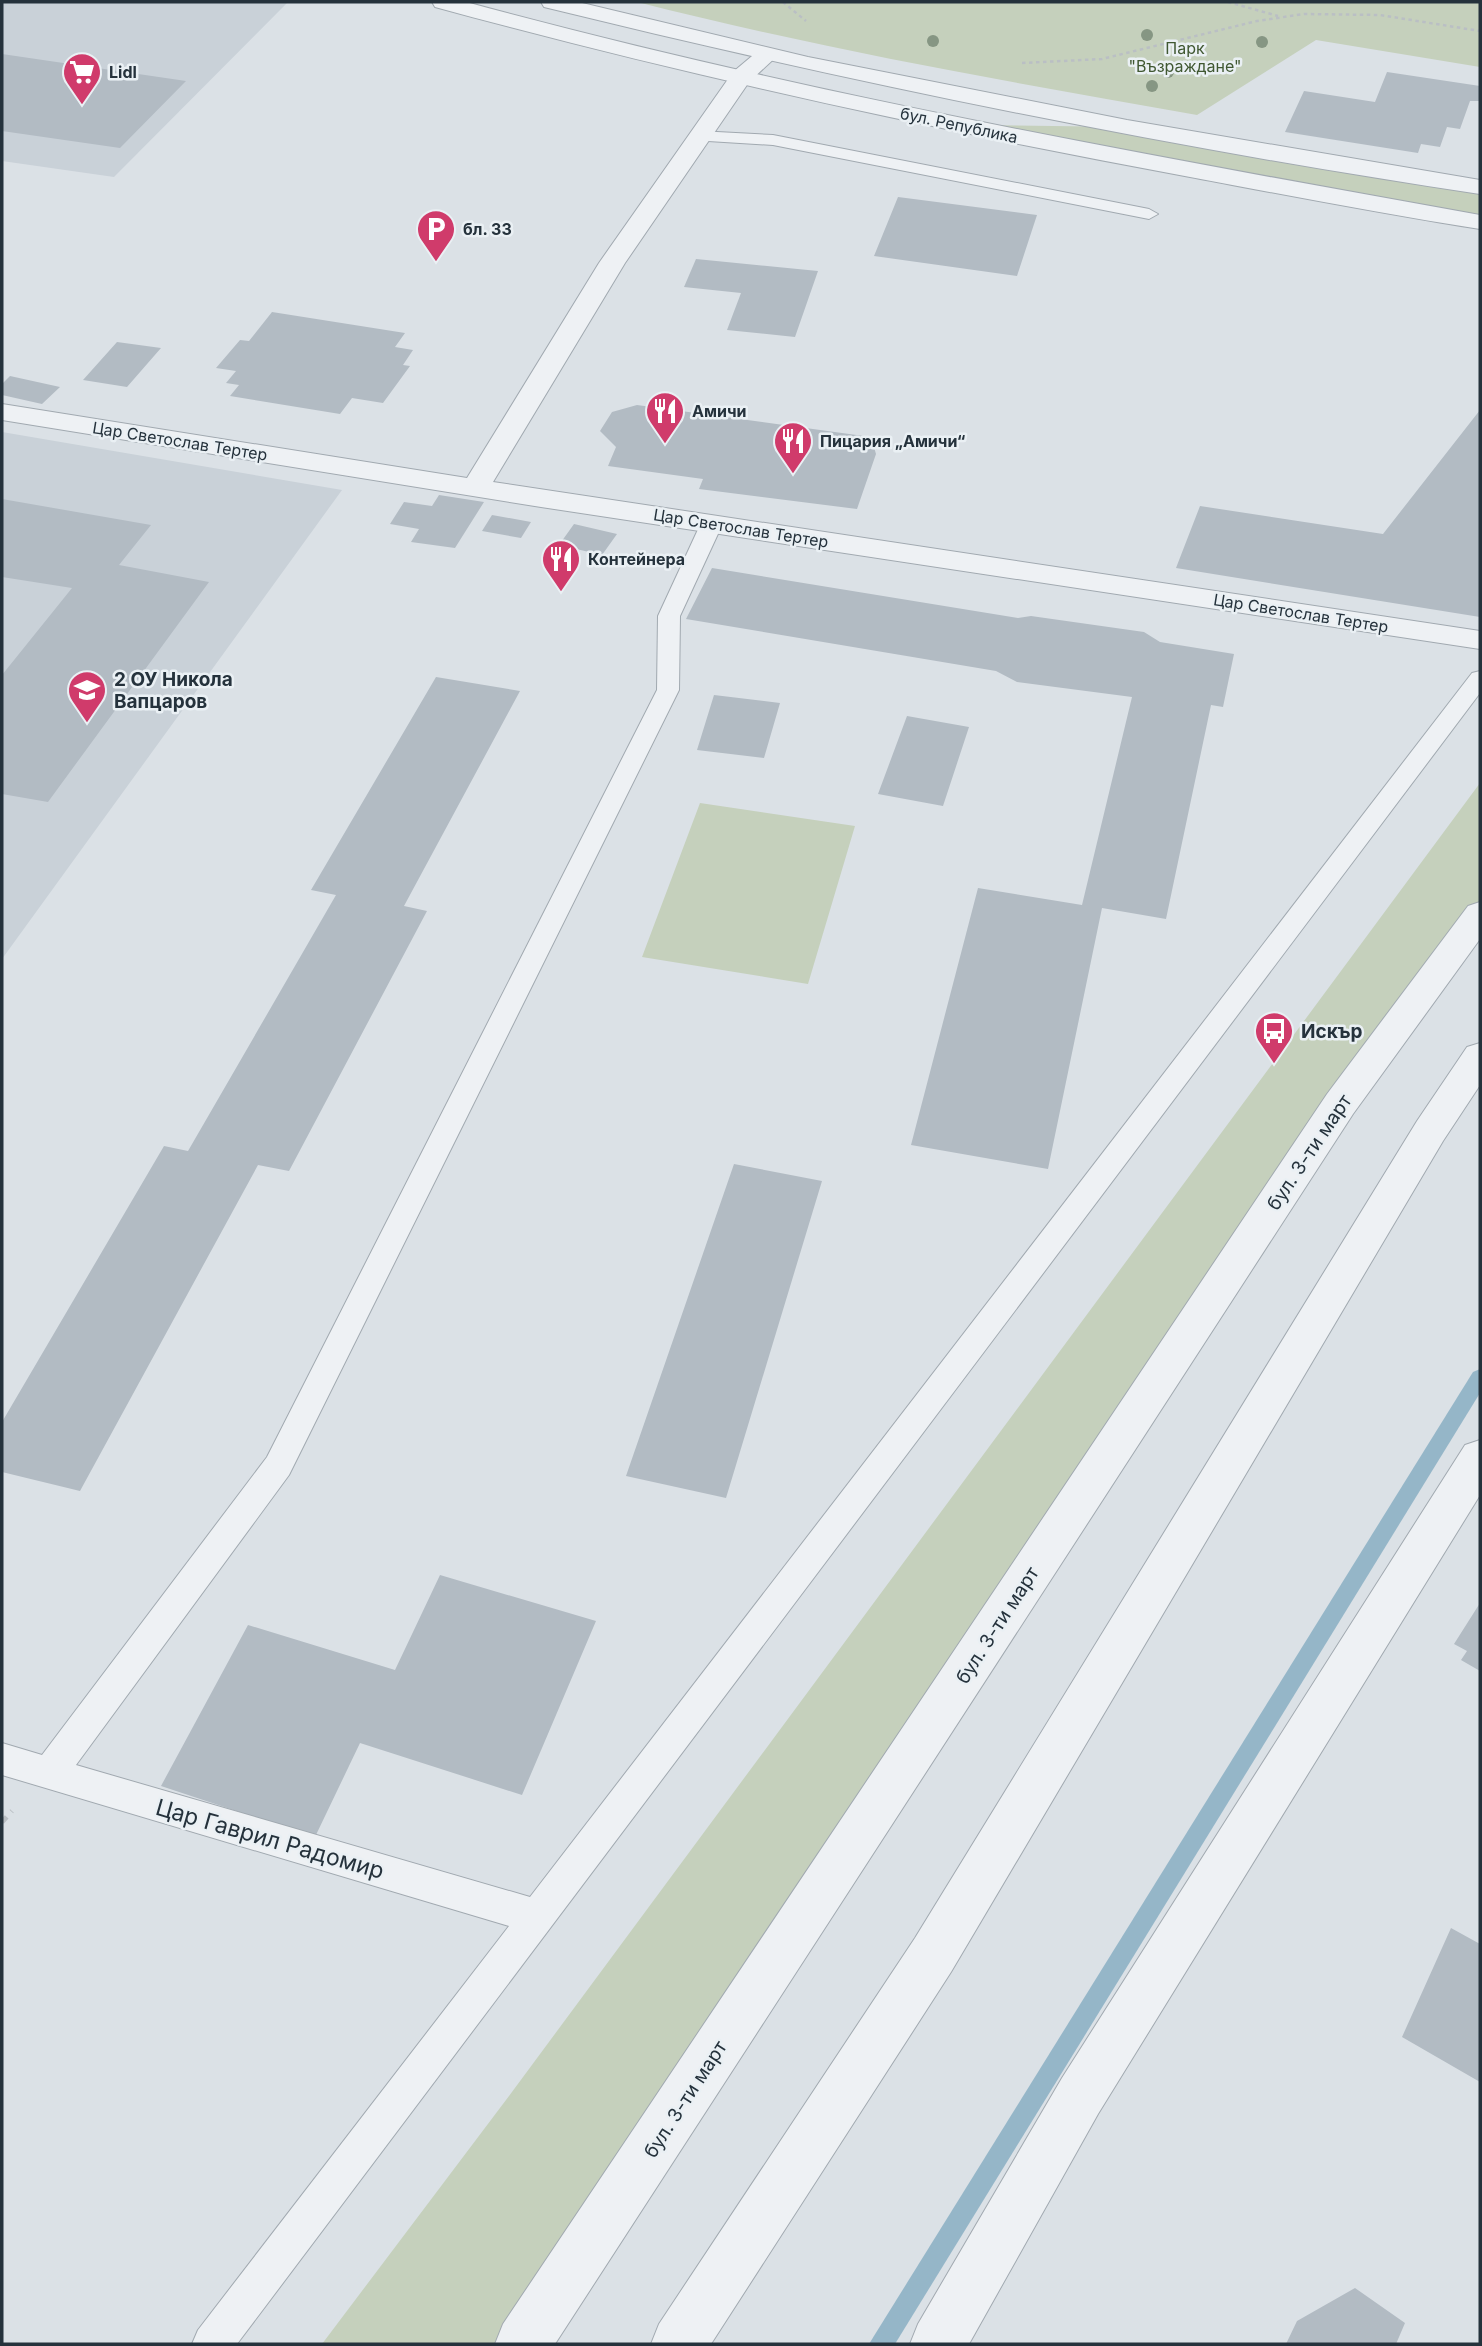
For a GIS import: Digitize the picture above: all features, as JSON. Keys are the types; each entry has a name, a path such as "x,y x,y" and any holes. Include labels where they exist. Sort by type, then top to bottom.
{"street":[{"name":"бул. Република","path":"443,2 547,32 933,121 1115,158 1480,222"},
{"name":"бул. Република","path":"552,2 766,56 1127,127 1480,187"},
{"path":"475,487 611,262 741,77 766,56"},
{"name":"Цар Светослав Тертер","path":"2,412 1480,640"},
{"name":"бул. 3-ти март","path":"523,2344 1340,1104 1480,914"},
{"path":"679,2344 933,1955 1430,1131 1478,1062"},
{"path":"938,2344 1080,2096 1475,1477"}],"lane":[{"path":"698,136 773,140 1149,214"},
{"path":"49,1773 278,1466 668,690 669,616 712,523"},
{"path":"212,2344 1480,678"},
{"name":"Цар Гаврил Радомир","path":"2,1759 538,1917"}],"path":[{"path":"783,2 809,23"},
{"path":"1228,2 1281,17"},
{"path":"1019,63 1102,59 1281,17 1326,13 1381,16 1480,31"}],"shaded area":[{"path":"2,2 288,2 114,177 2,161"},
{"name":"2 ОУ Никола Вапцаров","path":"2,432 342,490 2,959"}],"green space":[{"name":"Парк \"Възраждане\"","path":"637,2 1480,2 1480,67 1316,40 1197,115 846,50"},
{"path":"972,125 1127,127 1480,187 1480,222 1115,157"},
{"path":"1480,783 1480,914 1340,1104 523,2344 322,2344 509,2096"},
{"path":"700,803 855,826 808,984 642,957"}],"building":[{"name":"Lidl","path":"2,54 186,81 120,148 2,131"},
{"path":"1387,72 1480,86 1480,101 1470,101 1460,129 1447,127 1440,147 1421,144 1418,153 1285,132 1304,91 1375,102"},
{"path":"898,197 1037,215 1017,276 874,256"},
{"path":"696,259 818,271 795,337 727,330 741,293 684,287"},
{"path":"272,312 405,333 395,347 413,350 403,365 410,366 383,403 352,398 340,414 230,396 239,385 226,383 236,371 216,368 240,340 249,341"},
{"path":"117,342 161,348 127,387 83,380"},
{"path":"10,376 60,387 42,404 2,395 2,384"},
{"path":"637,405 871,437 876,454 857,509 699,489 703,479 608,466 616,447 600,431 612,412"},
{"path":"1480,410 1480,617 1176,568 1200,506 1383,534"},
{"path":"439,495 484,502 455,548 411,542 419,529 390,524 404,502 432,506"},
{"path":"2,499 151,525 119,565 209,582 48,802 2,794 2,675 72,588 2,577"},
{"path":"492,515 531,522 521,538 482,531"},
{"path":"574,524 617,534 602,555 559,545"},
{"path":"712,568 1018,618 1031,616 1144,632 1160,642 1234,654 1223,707 1211,705 1166,919 1102,908 1048,1169 911,1145 978,888 1082,905 1132,697 1017,682 996,671 686,619"},
{"path":"436,677 520,691 404,906 427,911 289,1171 258,1165 80,1491 2,1472 2,1422 164,1146 188,1151 336,895 311,890"},
{"path":"714,695 780,703 764,758 697,750"},
{"path":"907,716 969,727 943,806 878,794"},
{"path":"734,1164 822,1181 726,1498 626,1476"},
{"path":"440,1575 596,1621 522,1795 360,1743 315,1837 161,1786 248,1625 395,1670"},
{"path":"1480,1603 1480,1671 1461,1660 1467,1651 1454,1644"},
{"path":"1451,1928 1480,1944 1480,2082 1402,2037"},
{"path":"1355,2288 1405,2323 1396,2344 1286,2344 1297,2321"}],"waterway":[{"path":"881,2344 1480,1377"}],"place":[{"name":"Lidl","path":"82,106"},
{"name":"бл. 33","path":"436,263"},
{"name":"Амичи","path":"665,445"},
{"name":"Пицария „Амичи“","path":"793,475"},
{"name":"Контейнера","path":"561,593"},
{"name":"2 ОУ Никола Вапцаров","path":"87,724"},
{"name":"Искър","path":"1274,1065"}]}
